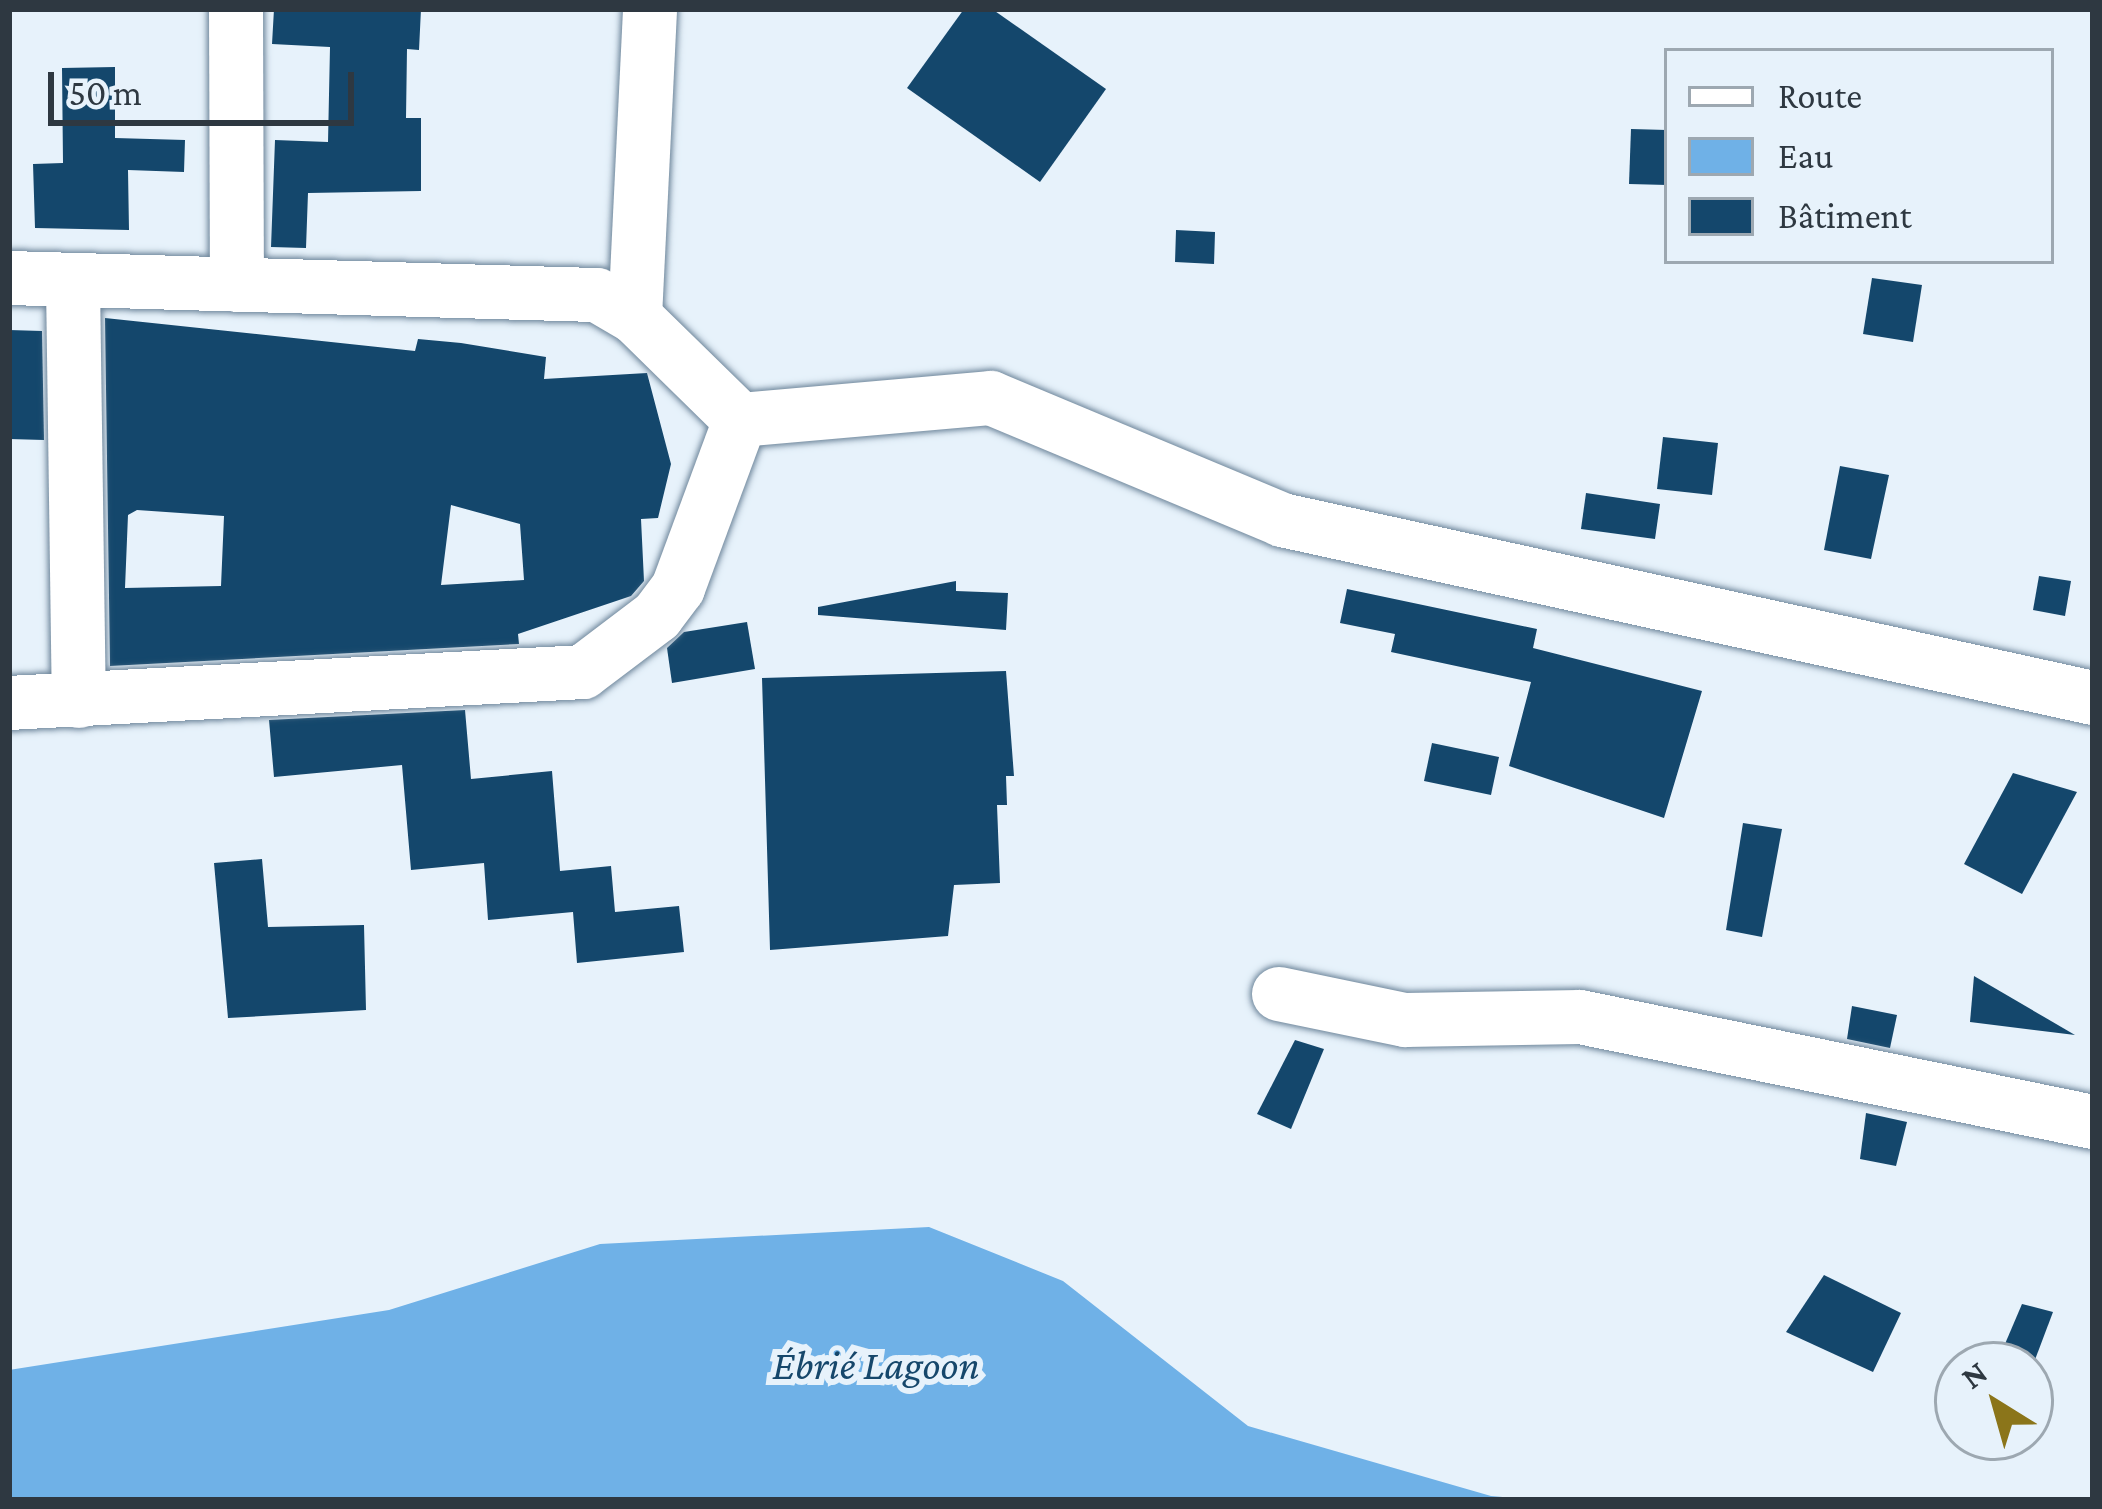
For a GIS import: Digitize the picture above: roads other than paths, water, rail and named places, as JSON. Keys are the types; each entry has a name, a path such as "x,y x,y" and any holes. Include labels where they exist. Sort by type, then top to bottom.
{"street":[{"path":"236,9 237,285"},
{"path":"634,316 650,9"},
{"path":"9,278 73,284 553,288 597,295 634,316 740,419 991,398 1282,520 2093,698"},
{"path":"73,284 79,701"},
{"path":"9,703 583,672 657,616 678,588 740,419"},
{"path":"1279,994 1406,1020 1580,1018 2093,1122"}],"water":[{"name":"Ébrié Lagoon","path":"929,1227 1063,1281 1248,1426 1491,1496 1537,1500 9,1500 9,1370 389,1310 600,1244"}]}
